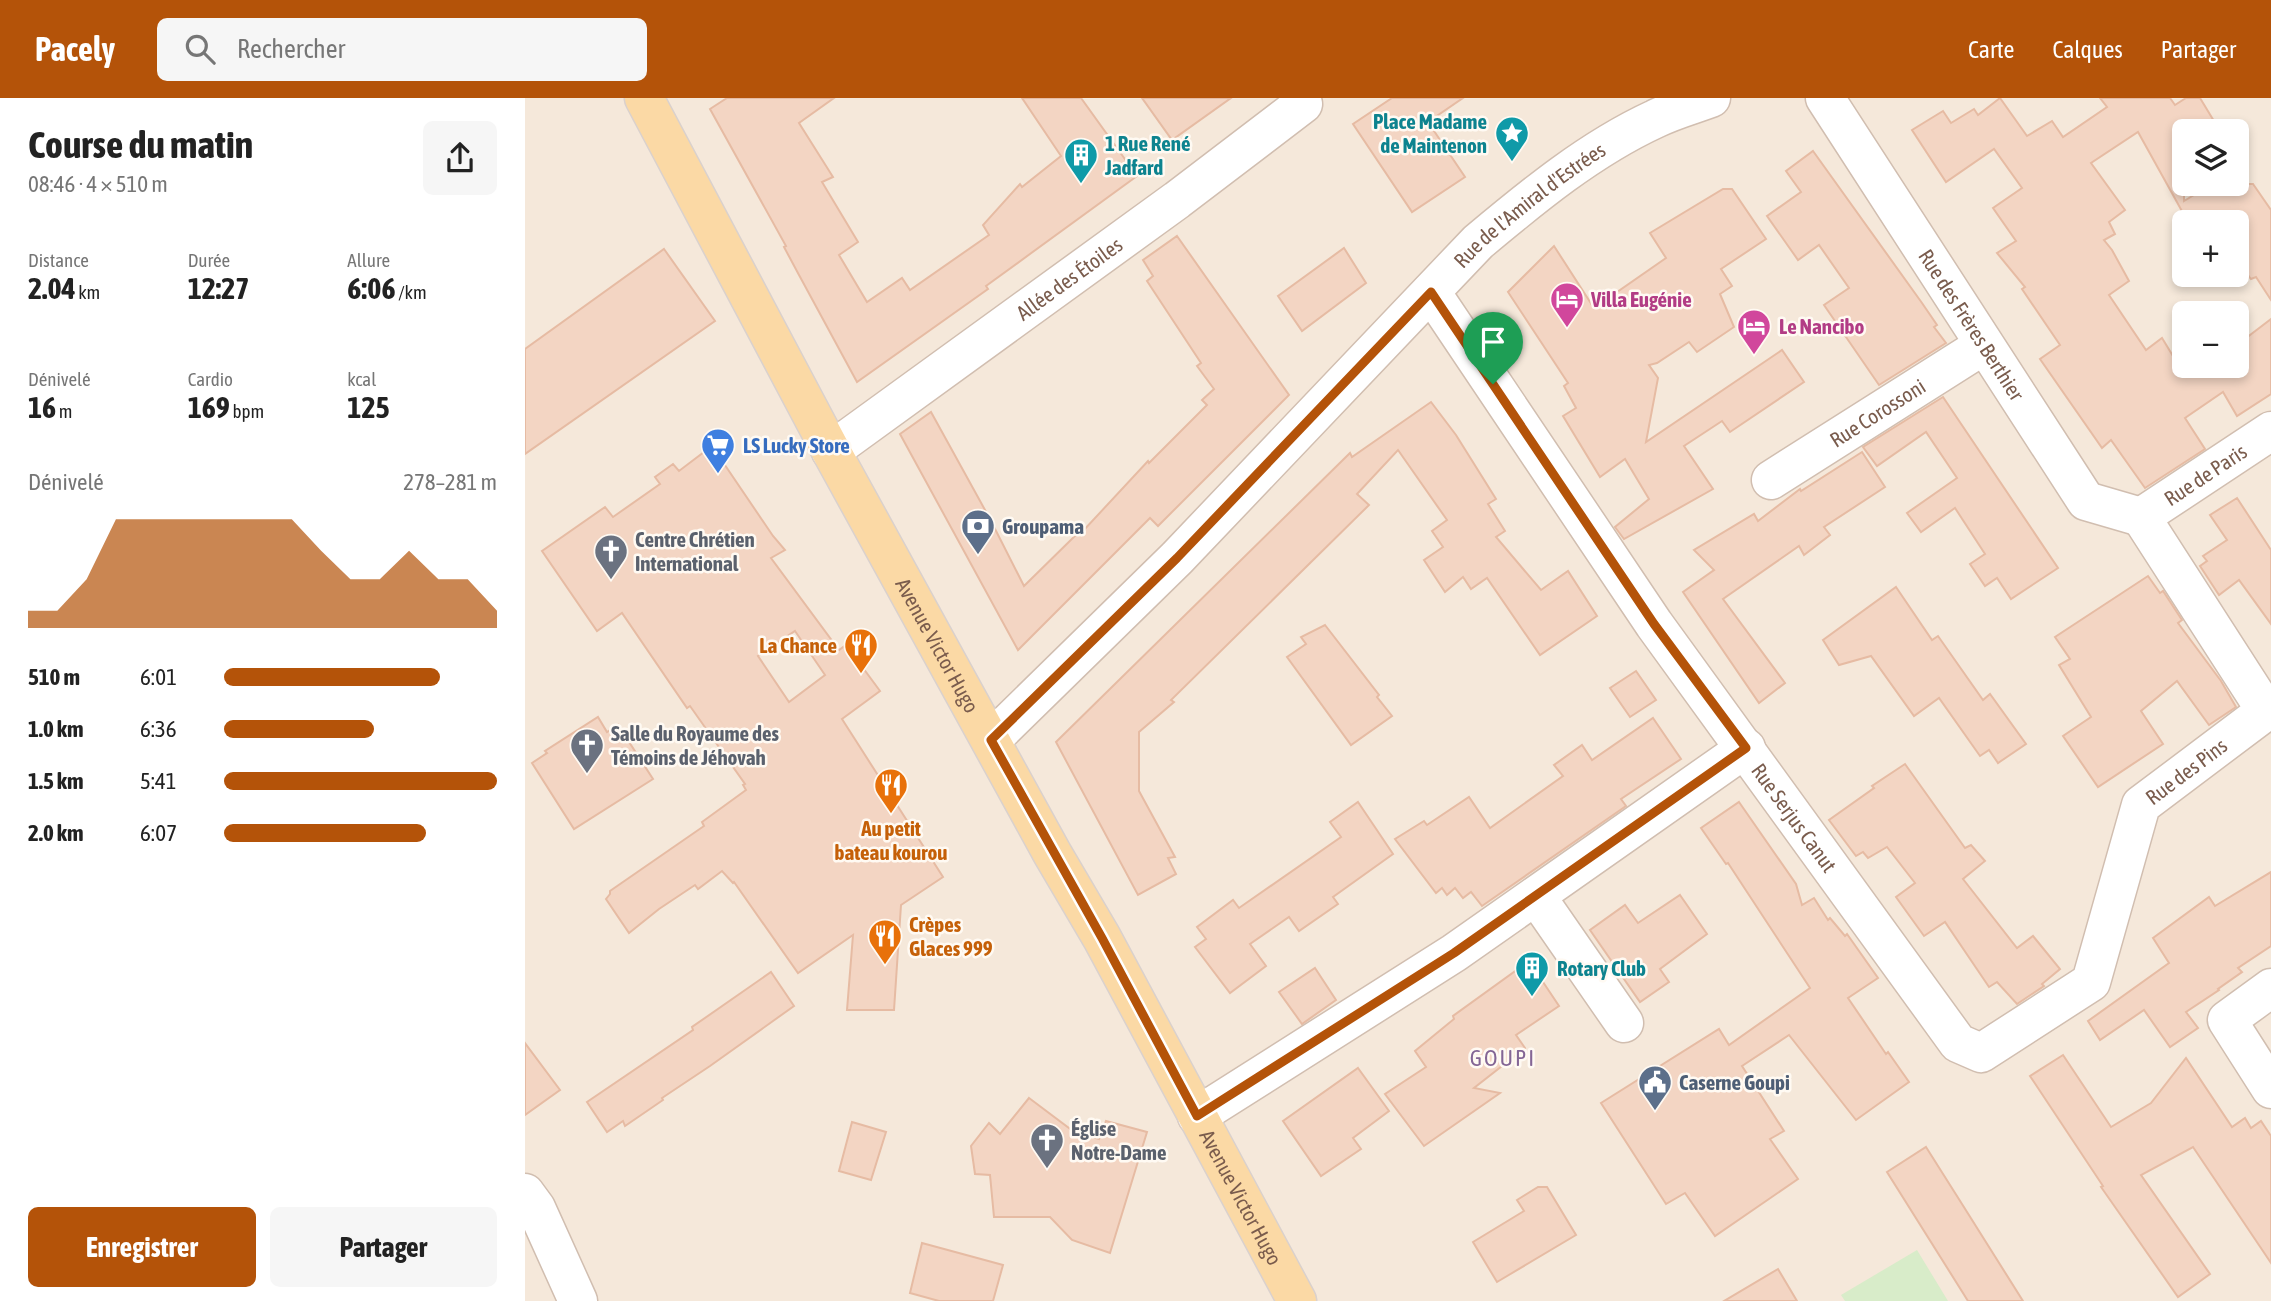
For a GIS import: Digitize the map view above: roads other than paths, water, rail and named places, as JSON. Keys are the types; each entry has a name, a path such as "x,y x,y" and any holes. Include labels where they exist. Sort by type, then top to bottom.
{"main road":[{"name":"Avenue Victor Hugo","path":"651,100 831,452 1102,938 1297,1301"}],"street":[{"name":"Rue de l'Amiral d'Estrées","path":"991,740 1177,558 1487,235 1600,149 1656,118 1711,98"},
{"name":"Rue des Frères Berthier","path":"1825,98 2087,501 2141,517"},
{"name":"Allée des Étoiles","path":"831,452 1177,200 1303,104"},
{"name":"Rue Serjus Canut","path":"1431,292 1654,624 1958,1043 1981,1053"},
{"name":"Rue Corossoni","path":"1771,480 1984,345"},
{"name":"Rue de Paris","path":"2141,517 2271,431"},
{"name":"Rue des Pins","path":"1981,1053 2091,982 2141,805 2266,711 2141,517"},
{"path":"1197,1116 1454,953 1746,748"},
{"path":"1536,896 1624,1023"},
{"path":"2271,988 2227,1020 2271,1089"},
{"path":"525,1193 536,1208 578,1301"}],"place":[{"name":"Place Madame de Maintenon","path":"1512,163"},
{"name":"1 Rue René Jadfard","path":"1081,185"},
{"name":"Villa Eugénie","path":"1567,329"},
{"name":"Le Nancibo","path":"1754,356"},
{"name":"LS Lucky Store","path":"718,475"},
{"name":"Groupama","path":"978,556"},
{"name":"Centre Chrétien International","path":"611,581"},
{"name":"La Chance","path":"861,675"},
{"name":"Salle du Royaume des Témoins de Jéhovah","path":"587,775"},
{"name":"Au petit bateau kourou","path":"891,815"},
{"name":"Crèpes Glaces 999","path":"885,966"},
{"name":"Rotary Club","path":"1532,998"},
{"name":"Caserne Goupi","path":"1655,1112"},
{"name":"Église Notre-Dame","path":"1047,1170"}],"district":[{"name":"GOUPI","path":"1503,1058"}]}
